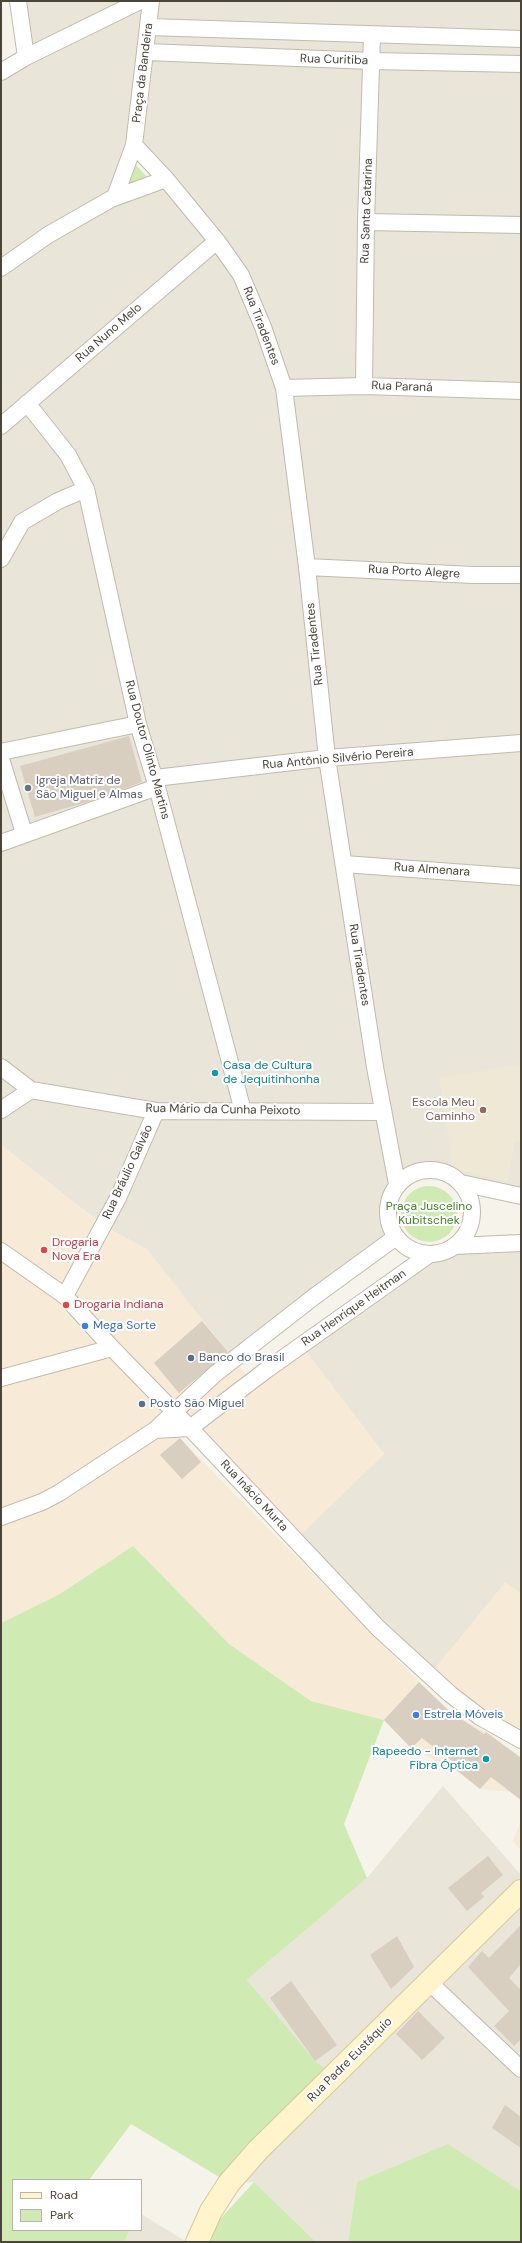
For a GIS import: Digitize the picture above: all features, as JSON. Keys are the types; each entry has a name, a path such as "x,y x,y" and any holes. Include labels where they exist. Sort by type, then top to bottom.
{"street":[{"path":"18,1 26,57"},
{"path":"1,72 26,57 140,1"},
{"name":"Praça da Bandeira","path":"115,197 134,145 147,52 151,1"},
{"path":"149,27 372,36 521,40"},
{"name":"Rua Santa Catarina","path":"364,386 366,222 372,36"},
{"name":"Rua Curitiba","path":"147,52 372,61 521,64"},
{"name":"Rua Tiradentes","path":"134,145 166,178 217,241 241,275 263,327 284,388 307,567 327,758 383,1112 397,1184"},
{"path":"1,268 48,235 115,197 166,178"},
{"path":"366,222 521,225"},
{"name":"Rua Nuno Melo","path":"1,426 217,241"},
{"name":"Rua Paraná","path":"284,388 364,386 521,391"},
{"name":"Rua Doutor Olinto Martins","path":"27,403 68,455 86,489 138,724 156,782 243,1111"},
{"path":"1,559 22,522 58,501 86,489"},
{"name":"Rua Porto Alegre","path":"307,567 473,575 521,575"},
{"path":"1,752 138,724"},
{"name":"Rua Antônio Silvério Pereira","path":"1,843 156,782 327,758 521,743"},
{"path":"1,759 24,833"},
{"name":"Rua Almenara","path":"344,864 521,877"},
{"name":"Rua Mário da Cunha Peixoto","path":"1,1067 31,1090 156,1111 383,1112"},
{"path":"1,1110 31,1090"},
{"name":"Rua Bráulio Galvão","path":"65,1296 118,1198 156,1111"},
{"path":"436,1169 449,1174 460,1183 468,1195 472,1209 470,1223 467,1230 464,1236 454,1246 442,1252 430,1254 417,1252 406,1246 396,1237 389,1224 387,1210 390,1196 397,1184 408,1175 422,1170 436,1169"},
{"path":"460,1183 521,1196"},
{"path":"1,1517 42,1502 59,1493 155,1430 215,1374 396,1237"},
{"path":"454,1246 521,1243"},
{"name":"Rua Inácio Murta","path":"1,1250 65,1296 112,1348 174,1411 378,1628 450,1694 480,1716 518,1736"},
{"name":"Rua Henrique Heitman","path":"190,1428 265,1371 430,1254"},
{"path":"1,1378 112,1348"},
{"path":"155,1430 190,1428"},
{"name":"Rua Padre Eustáquio","path":"197,2242 211,2211 229,2183 258,2150 521,1891"},
{"path":"429,1982 521,2069"}],"shaded area":[{"path":"18,1 521,1 521,1196 461,1183 436,1169 408,1175 397,1184 387,1210 396,1237 237,1364 202,1321 103,1225 1,1145 1,72 26,57","holes":["134,146 165,179 112,199"]},
{"name":"Escola Meu Caminho","path":"520,1065 521,1142 515,1141 508,1182 453,1169 439,1078"},
{"path":"1,1145 103,1225 147,1249 251,1381 304,1349 384,1454 295,1540 190,1428 180,1438 419,1682 454,1714 486,1732 521,1757 521,1800 510,1792 480,1789 456,1770 411,1748 384,1720 311,1701 229,1644 133,1546 58,1595 1,1623"},
{"path":"521,1243 521,1593 505,1583 429,1676 295,1540 384,1454 304,1349 430,1254 454,1246"},
{"path":"505,1583 521,1593 521,1735 429,1676"},
{"path":"443,1786 521,1875 521,2051 515,2056 521,2067 521,2191 448,2145 357,2182 348,2242 316,2242 254,2182 229,2183 314,2066 247,1980 367,1878"},
{"path":"521,1821 521,1851 513,1841"},
{"path":"142,2215 187,2242 124,2242 130,2231 142,2231"}],"green space":[{"path":"136,165 147,177 128,186"},
{"name":"Praça Juscelino Kubitschek","path":"424,1186 434,1186 449,1194 455,1203 457,1214 455,1225 449,1234 434,1242 424,1242 413,1237 406,1230 401,1219 401,1209 406,1198 413,1191"},
{"path":"133,1546 229,1644 311,1701 384,1720 344,1824 367,1878 247,1980 315,2061 333,2076 229,2183 131,2124 90,2179 12,2179 12,2231 130,2231 124,2242 1,2242 1,1623 58,1595"},
{"path":"448,2144 521,2191 521,2242 348,2242 357,2182"},
{"path":"254,2182 316,2242 199,2242"}],"building":[{"name":"Igreja Matriz de São Miguel e Almas","path":"129,736 142,782 90,801 35,817 20,766"},
{"name":"Banco do Brasil","path":"202,1321 228,1352 179,1393 154,1363"},
{"path":"180,1438 201,1462 182,1479 160,1455"},
{"path":"419,1682 449,1711 484,1734 486,1732 521,1758 521,1800 491,1777 480,1789 456,1770 459,1766 422,1738 411,1748 384,1720"},
{"path":"488,1856 503,1875 481,1893 484,1897 467,1911 448,1888"},
{"path":"521,1925 521,1964 509,1978 521,1990 521,2039 514,2046 494,2026 509,2011 468,1967 482,1951 489,1958"},
{"path":"397,1936 414,1967 391,1989 370,1955"},
{"path":"291,1981 337,2045 315,2061 270,1998"},
{"path":"418,2011 445,2038 422,2060 396,2034"},
{"path":"505,2105 521,2117 521,2148 492,2128"}],"place":[{"name":"Igreja Matriz de São Miguel e Almas","path":"28,788"},
{"name":"Casa de Cultura de Jequitinhonha","path":"215,1073"},
{"name":"Escola Meu Caminho","path":"483,1110"},
{"name":"Drogaria Nova Era","path":"44,1250"},
{"name":"Drogaria Indiana","path":"66,1305"},
{"name":"Mega Sorte","path":"85,1326"},
{"name":"Banco do Brasil","path":"191,1358"},
{"name":"Posto São Miguel","path":"142,1404"},
{"name":"Estrela Móveis","path":"416,1715"},
{"name":"Rapeedo - Internet Fibra Óptica","path":"486,1759"}]}
